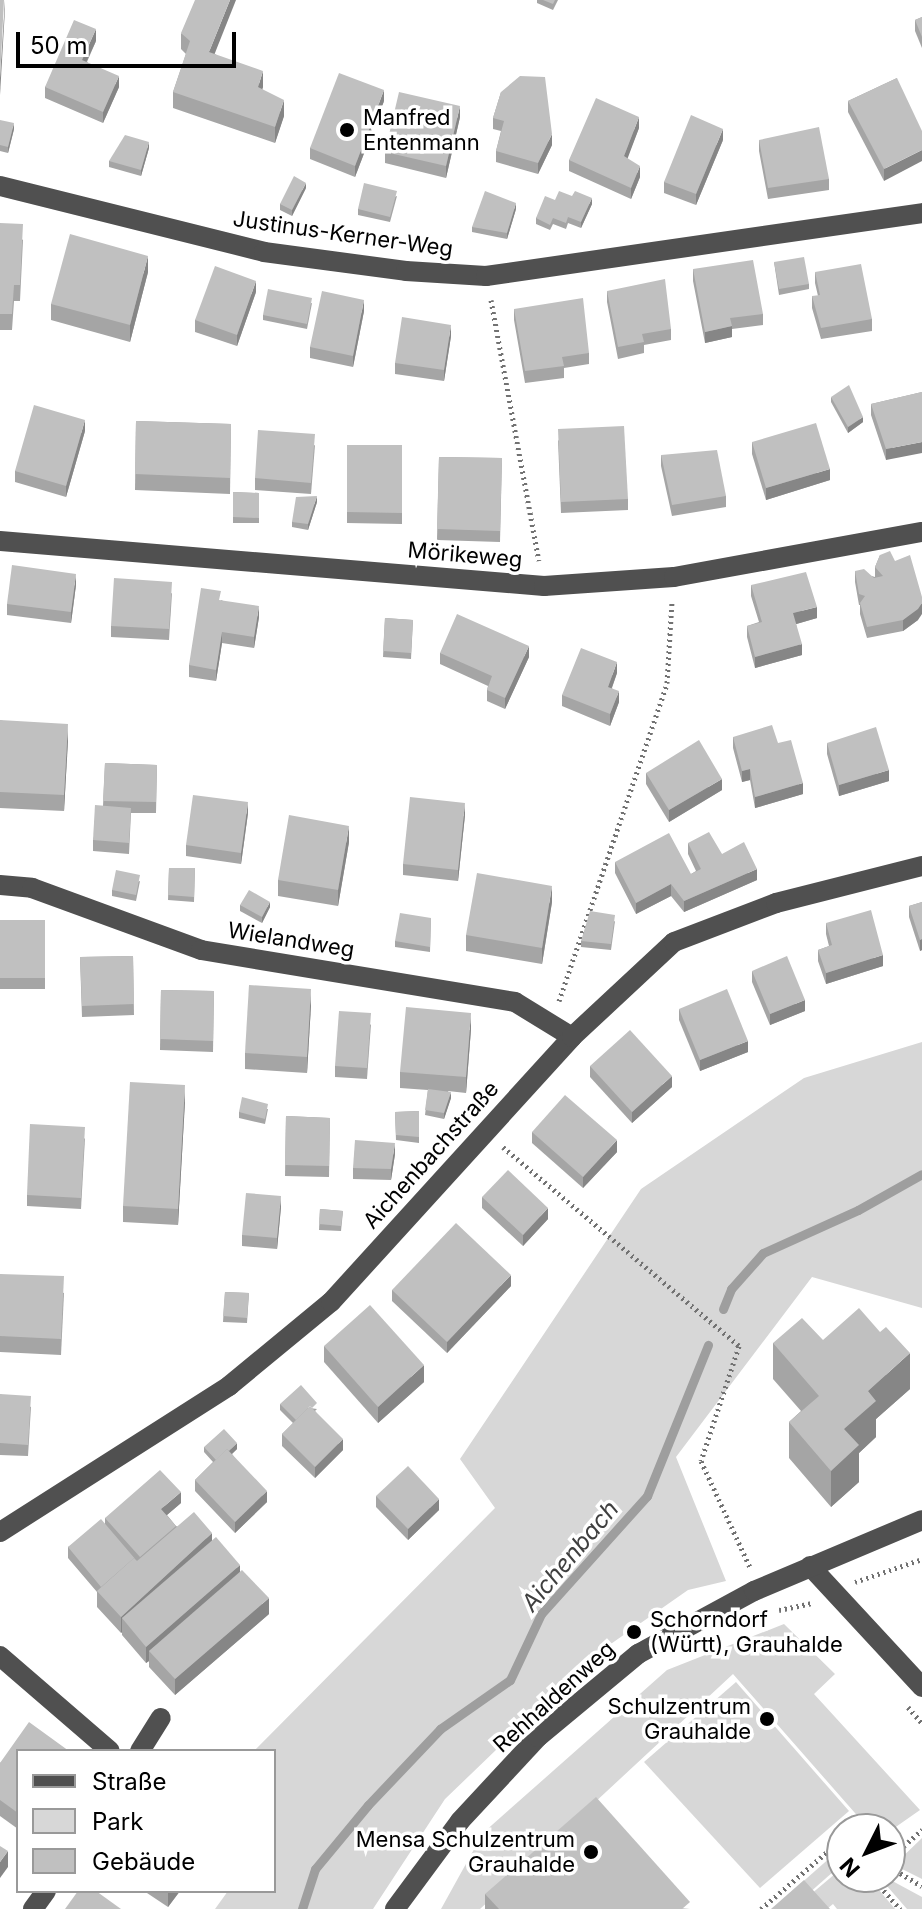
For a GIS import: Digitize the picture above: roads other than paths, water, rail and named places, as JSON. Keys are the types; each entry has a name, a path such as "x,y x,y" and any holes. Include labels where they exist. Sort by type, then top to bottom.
{"street":[{"name":"Justinus-Kerner-Weg","path":"0,186 264,252 406,271 486,276 922,213"},
{"name":"Mörikeweg","path":"0,541 544,586 674,577 922,532"},
{"name":"Aichenbachstraße","path":"0,1532 229,1386 331,1302 572,1037 674,942 776,903 922,866"},
{"name":"Wielandweg","path":"0,885 32,888 201,950 515,1002 549,1020 572,1037"},
{"name":"Rehhaldenweg","path":"395,1909 460,1821 538,1737 638,1654 754,1591 922,1520"},
{"path":"810,1566 922,1687"},
{"path":"0,1656 108,1749"},
{"path":"899,1662 922,1662"},
{"path":"141,1749 161,1718"}],"waterway":[{"name":"Aichenbach","path":"723,1309 731,1289 763,1253 858,1210 922,1174"},
{"name":"Aichenbach","path":"302,1909 315,1869 368,1805 440,1729 510,1680 541,1614 647,1496 708,1345"}],"place":[{"name":"Manfred Entenmann","path":"347,130"},
{"name":"Schorndorf (Württ), Grauhalde","path":"634,1632"},
{"name":"Schulzentrum Grauhalde","path":"767,1719"},
{"name":"Mensa Schulzentrum Grauhalde","path":"591,1852"}]}
